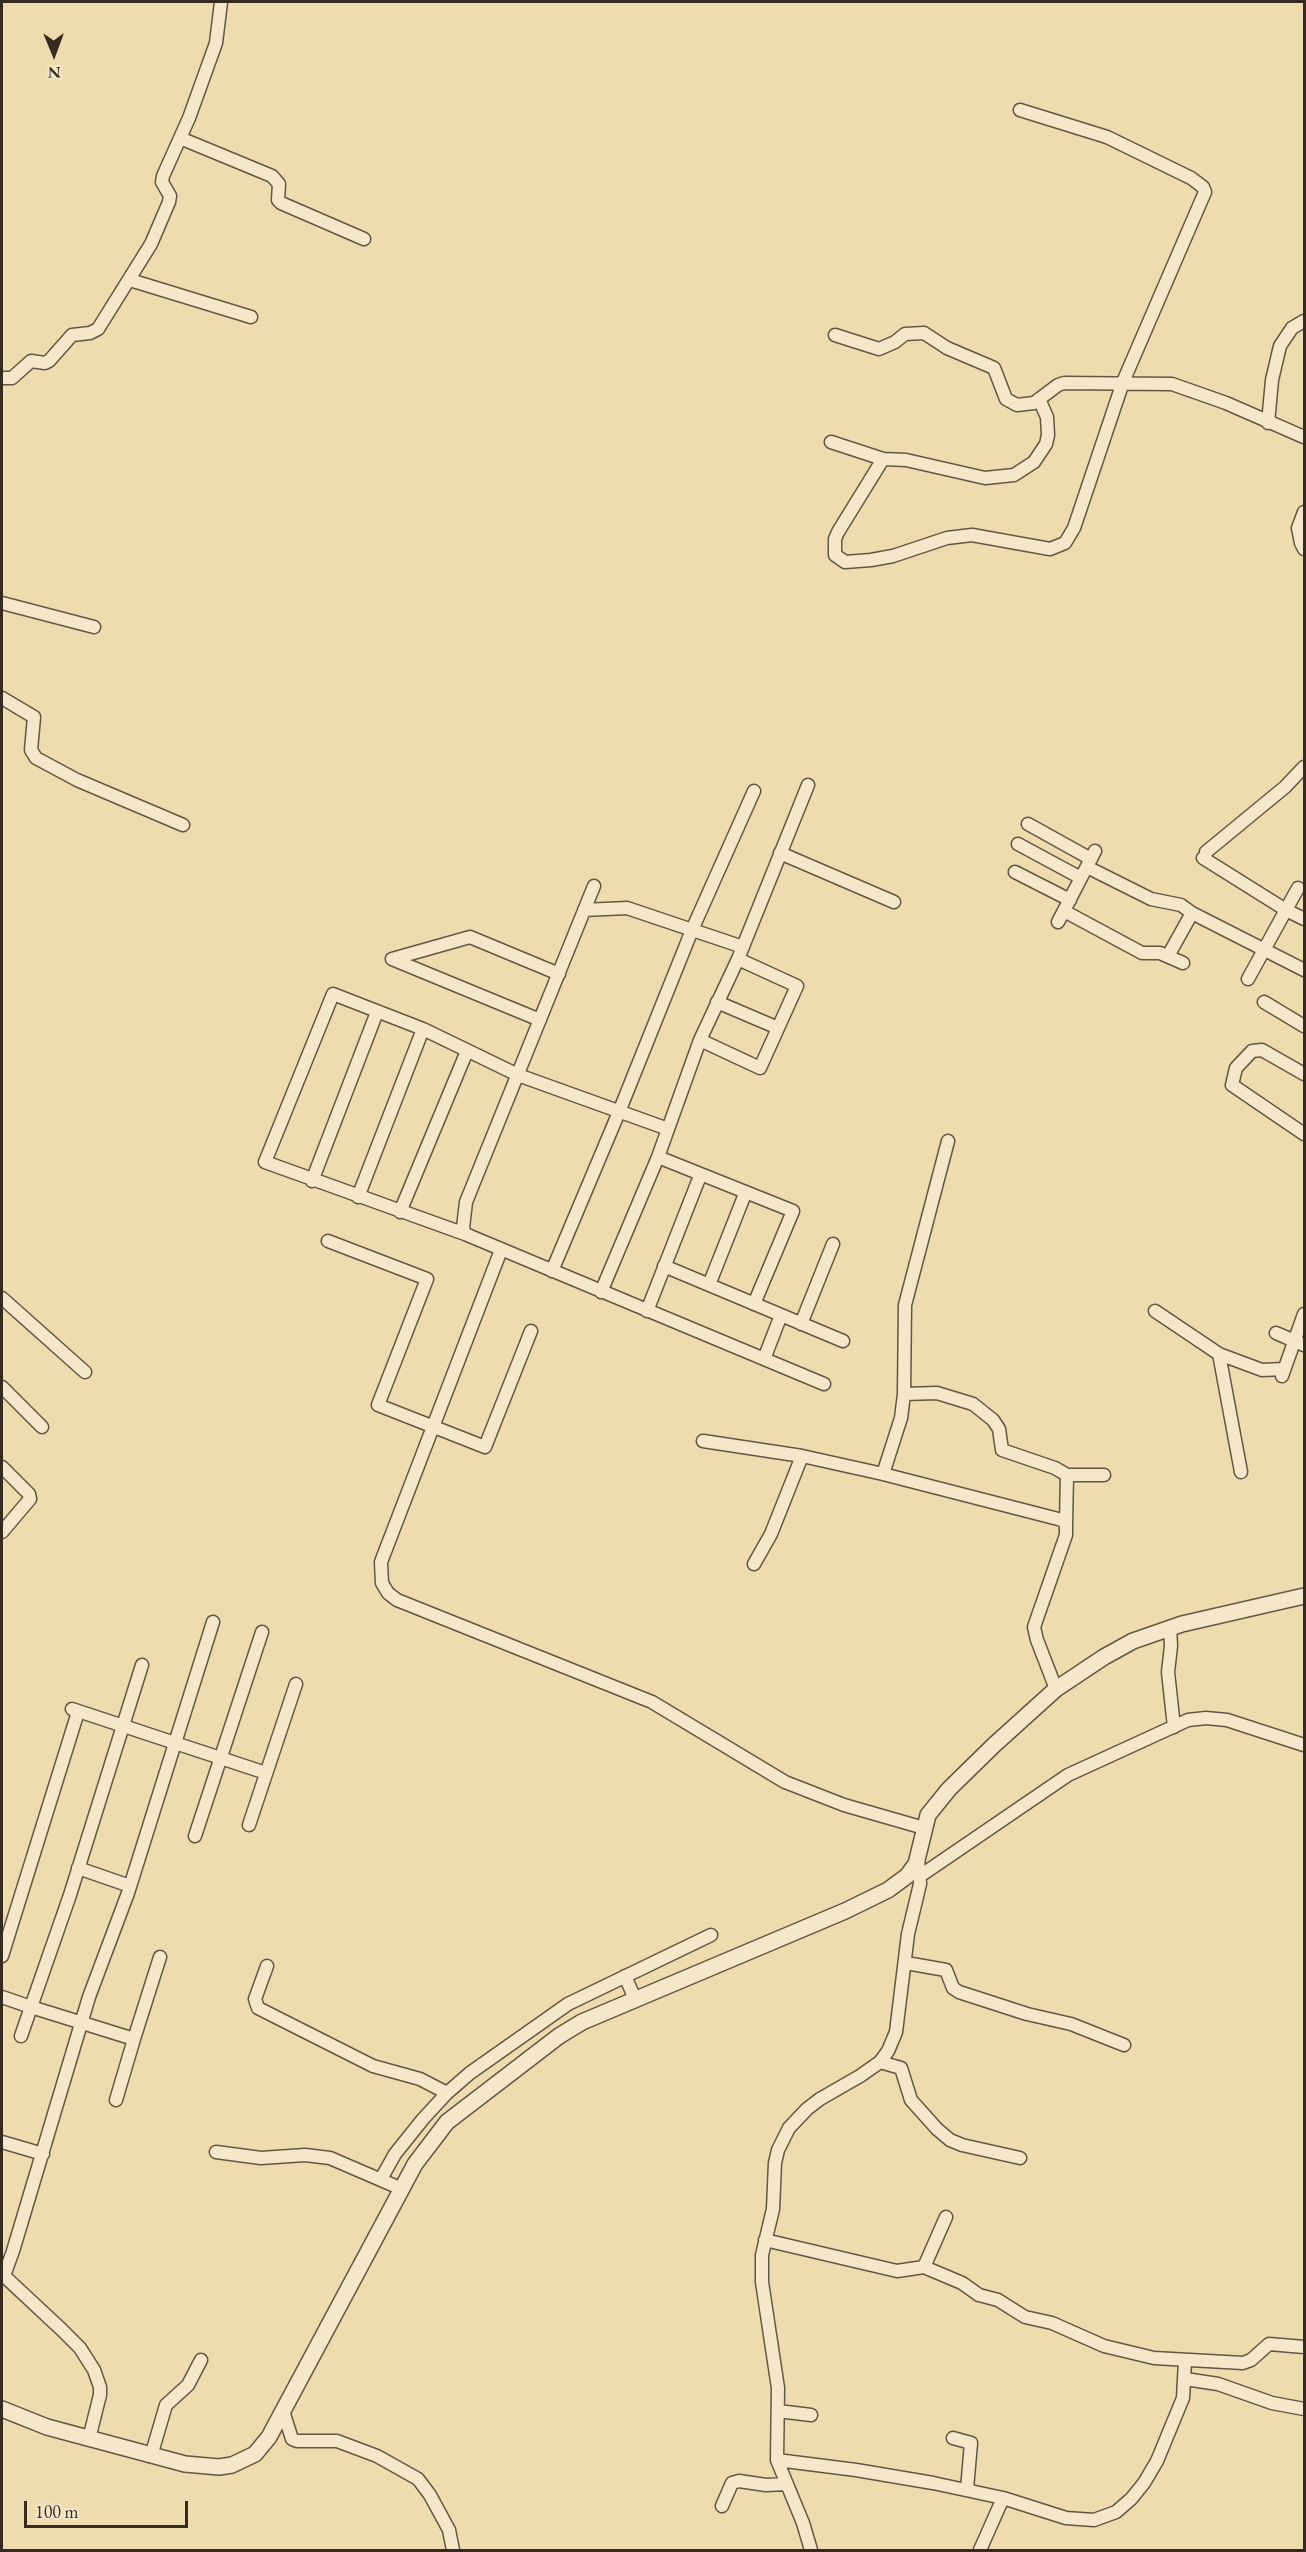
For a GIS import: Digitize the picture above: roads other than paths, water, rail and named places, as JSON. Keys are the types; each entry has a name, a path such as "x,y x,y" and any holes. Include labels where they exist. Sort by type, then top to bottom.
{"street":[{"path":"2,378 12,378 31,361 49,361 72,335 90,333 98,329 151,244 170,196 162,179 216,43 220,2"},
{"path":"883,459 835,539 833,549 839,560 845,562 893,556 947,538 972,535 989,536 1041,549 1059,547 1065,543 1074,528 1123,382 1205,192 1203,187 1191,178 1107,136 1020,110"},
{"path":"180,138 272,176 279,184 281,203 364,239"},
{"path":"130,279 251,317"},
{"path":"1268,423 1272,380 1280,346 1292,328 1305,321"},
{"path":"835,335 879,348 895,342 904,334 924,333 947,348 994,368 1003,394 1011,402 1029,405 1064,383 1172,384 1226,403 1305,437"},
{"path":"831,442 883,459 906,460 985,478 1014,475 1034,462 1046,444 1047,417 1039,399"},
{"path":"1305,512 1298,528 1300,543 1305,549"},
{"path":"2,603 94,627"},
{"path":"2,698 34,717 31,750 36,758 77,780 183,825"},
{"path":"1305,766 1286,787 1204,855 1286,910 1305,919"},
{"path":"601,1292 658,1157 700,1040 740,953 808,785"},
{"path":"552,1271 692,930 754,790"},
{"path":"1028,824 1088,864 1151,899 1181,905 1192,914 1265,948 1305,970"},
{"path":"1018,844 1088,864"},
{"path":"780,853 894,902"},
{"path":"1064,911 1088,864"},
{"path":"1015,872 1064,911 1142,953 1160,953 1183,963"},
{"path":"465,1234 466,1202 594,885"},
{"path":"1248,980 1298,888"},
{"path":"584,910 627,908 692,930 740,953 797,986 760,1068 700,1040"},
{"path":"1168,957 1192,914"},
{"path":"540,1020 392,959 470,937 559,974"},
{"path":"668,1129 518,1075 423,1029 333,994 266,1162 465,1234 824,1384"},
{"path":"717,1002 778,1028"},
{"path":"1264,1002 1305,1026"},
{"path":"312,1180 378,1012"},
{"path":"358,1197 423,1029"},
{"path":"1305,1074 1262,1050 1252,1051 1236,1068 1232,1085 1305,1134"},
{"path":"400,1212 467,1051"},
{"path":"884,1474 897,1436 904,1394 905,1305 948,1141"},
{"path":"658,1157 700,1176 793,1211 754,1304"},
{"path":"646,1311 700,1176"},
{"path":"709,1285 745,1194"},
{"path":"328,1241 427,1279 378,1404 485,1447 531,1331"},
{"path":"801,1324 833,1244"},
{"path":"501,1250 381,1562 382,1583 388,1593 397,1600 652,1702 785,1782 844,1805 924,1828"},
{"path":"664,1266 843,1341"},
{"path":"2,1298 85,1372"},
{"path":"1155,1311 1219,1354 1262,1370 1283,1373 1300,1343 1305,1314"},
{"path":"764,1359 781,1315"},
{"path":"1276,1333 1300,1343"},
{"path":"1219,1354 1241,1472"},
{"path":"2,1387 42,1427"},
{"path":"904,1394 937,1393 973,1404 993,1420 999,1429 1002,1450 1055,1468 1067,1475 1104,1475"},
{"path":"703,1441 802,1456 884,1474 1057,1517 1066,1524"},
{"path":"754,1564 771,1533 802,1456"},
{"path":"2,1467 29,1494 30,1499 2,1532"},
{"path":"1056,1689 1036,1640 1035,1627 1066,1535 1067,1475"},
{"path":"811,2550 803,2523 777,2460 776,2367 762,2291 762,2256 773,2209 775,2163 778,2150 789,2128 820,2099 880,2062 888,2051 896,2032 908,1934 920,1876 918,1858 928,1815 954,1784 1056,1689 1119,1648 1206,1617 1305,1596"},
{"path":"89,2439 100,2395 94,2370 80,2348 3,2275 43,2154 96,1978 130,1886 213,1622"},
{"path":"1170,1628 1171,1646 1168,1672 1174,1727"},
{"path":"195,1836 262,1632"},
{"path":"21,2036 78,1868 142,1665"},
{"path":"249,1825 296,1684"},
{"path":"2,1956 74,1710 266,1773"},
{"path":"920,1876 1057,1782 1103,1758 1196,1719 1227,1720 1305,1745"},
{"path":"391,2183 405,2159 442,2127 491,2072 567,2004 630,1987 876,1897 907,1876 918,1858"},
{"path":"78,1868 130,1886"},
{"path":"2,2409 47,2427 89,2439 151,2456 203,2466 232,2465 255,2454 269,2437 283,2410 391,2183 447,2093 570,2029 711,1935"},
{"path":"116,2100 160,1957"},
{"path":"906,1963 946,1970 953,1988 960,1992 1027,2014 1071,2024 1124,2045"},
{"path":"267,1966 255,1999 258,2008 374,2066 420,2079 447,2093"},
{"path":"2,1997 134,2040"},
{"path":"880,2062 901,2068 911,2100 950,2140 962,2145 1020,2158"},
{"path":"2,2142 43,2154"},
{"path":"216,2152 261,2158 317,2156 338,2161 391,2183"},
{"path":"924,2267 946,2217"},
{"path":"765,2240 897,2271 924,2267 962,2283 979,2295 998,2300 1025,2317 1052,2323 1104,2346 1154,2358 1243,2363 1251,2360 1269,2344 1305,2347"},
{"path":"151,2456 166,2405 189,2385 201,2360"},
{"path":"777,2460 856,2470 967,2489 1079,2520 1094,2520 1116,2512 1139,2491 1157,2461 1183,2398 1185,2361"},
{"path":"1185,2379 1218,2384 1272,2403 1305,2409"},
{"path":"283,2410 292,2439 337,2441 377,2456 418,2479 430,2495 449,2530 453,2550"},
{"path":"778,2411 812,2415"},
{"path":"953,2438 971,2443 967,2489"},
{"path":"722,2506 732,2483 739,2481 766,2485 786,2484"},
{"path":"980,2550 1003,2498"}]}
